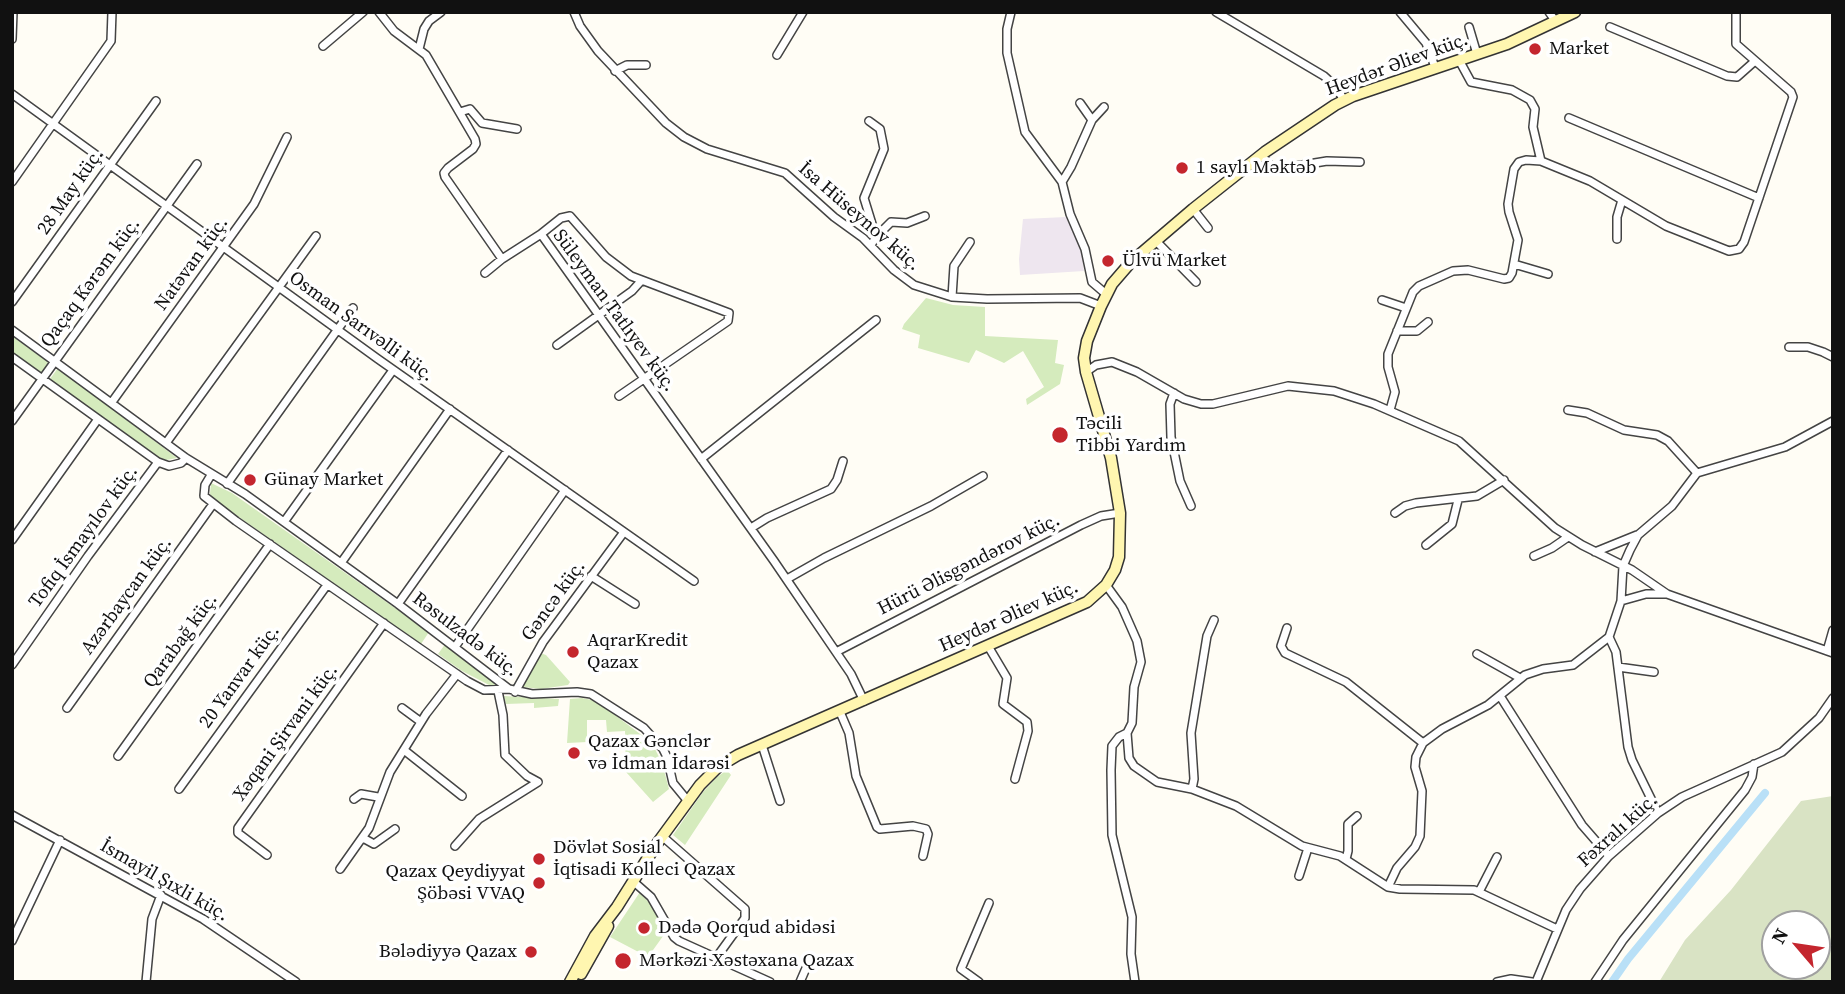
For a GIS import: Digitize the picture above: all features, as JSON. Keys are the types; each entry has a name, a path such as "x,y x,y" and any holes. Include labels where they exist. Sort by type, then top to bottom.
{"main road":[{"name":"Heydər Əliev küç.","path":"617,907 687,800 718,767 762,745 1087,602 1106,585 1119,557 1120,513 1111,458 1086,372 1084,351 1101,306 1119,275 1155,240 1261,155 1344,100 1507,44 1575,12"},
{"path":"570,982 595,936 617,907"},
{"path":"577,982 617,907"}],"street":[{"path":"12,39 13,12"},
{"path":"12,182 111,41 112,12"},
{"path":"323,46 363,12"},
{"path":"379,12 394,31 426,55 476,144 444,173 502,260"},
{"path":"419,49 424,29 440,12"},
{"name":"İsa Hüseynov küç.","path":"574,12 580,26 615,71 646,104 684,137 707,149 785,173 834,217 870,244 905,280 926,290 952,297 1080,298 1101,306"},
{"path":"778,55 803,12"},
{"path":"1011,12 1007,29 1007,53 1025,132 1062,182 1070,214 1085,249 1092,282 1107,294"},
{"path":"1216,12 1324,76 1344,100"},
{"path":"1400,12 1426,43 1435,68"},
{"path":"1549,12 1556,22"},
{"path":"1390,410 1395,392 1388,367 1388,354 1413,292 1419,286 1452,271 1468,270 1504,279 1509,278 1512,273 1518,240 1508,212 1508,204 1514,169 1519,162 1541,161 1590,181 1665,226 1734,251 1739,249 1744,242 1793,97 1736,44 1736,12"},
{"path":"1469,27 1477,54"},
{"path":"1610,27 1727,76 1737,77 1755,61"},
{"path":"1459,60 1471,82 1512,90 1530,100 1535,109 1533,127 1541,161"},
{"path":"615,71 628,65 646,65"},
{"name":"Osman Sarıvəlli küç.","path":"12,94 393,370 694,581"},
{"name":"28 May küç.","path":"12,302 156,101"},
{"path":"1080,103 1092,120"},
{"path":"1062,182 1092,120 1104,107"},
{"path":"460,112 470,109 482,123 517,129"},
{"path":"1569,118 1759,198"},
{"path":"869,121 880,129 884,149 864,198 876,237"},
{"name":"Natəvan küç.","path":"112,402 262,191 287,137"},
{"path":"1261,155 1269,165 1278,169 1326,161 1360,162"},
{"name":"Qaçaq Kərəm küç.","path":"12,421 197,164"},
{"path":"1617,239 1617,217 1622,200"},
{"path":"1193,209 1208,228"},
{"path":"541,234 561,218 570,216 606,257 641,281 726,311 730,317 619,396"},
{"path":"870,244 891,222 907,223 925,216"},
{"name":"Süleyman Tatlıyev küç.","path":"485,273 541,234 787,579 851,674 864,701"},
{"path":"166,443 316,236"},
{"path":"1155,240 1196,282"},
{"path":"952,297 954,267 970,242"},
{"path":"1514,264 1548,274"},
{"path":"557,345 632,292 641,281"},
{"path":"1382,300 1406,308"},
{"path":"227,484 353,308"},
{"path":"701,459 876,320"},
{"path":"1397,331 1417,331 1428,321"},
{"path":"12,330 186,458 181,463 169,466 158,462 12,357"},
{"path":"1789,346 1808,347 1833,357"},
{"path":"1086,372 1096,365 1112,362 1137,372 1191,402 1213,404 1289,386 1334,391 1390,410 1459,441 1544,519 1568,537 1623,566 1667,594 1830,652 1833,630"},
{"path":"284,522 393,370"},
{"path":"1174,393 1170,404 1171,437 1180,481 1191,506"},
{"path":"341,563 450,409"},
{"path":"1568,410 1587,413 1624,430 1657,435 1668,441 1697,473"},
{"path":"12,540 99,419"},
{"path":"1595,552 1638,535 1672,506 1697,473 1785,447 1833,421"},
{"path":"398,604 508,450"},
{"name":"Rəsulzadə küç.","path":"186,458 284,522 512,691 532,694 577,692 597,697 655,737 667,757 673,783 687,800"},
{"path":"751,528 831,489 843,461"},
{"name":"Tofiq İsmayılov küç.","path":"12,665 94,547 158,462"},
{"path":"211,475 203,493 213,504 457,674 484,690 512,691"},
{"path":"787,579 983,476"},
{"path":"1395,513 1416,503 1477,496 1504,480"},
{"path":"455,647 565,491"},
{"path":"1426,545 1452,524 1458,499"},
{"name":"Azərbaycan küç.","path":"66,708 213,504"},
{"name":"Hürü Əlisgəndərov küç.","path":"836,652 1081,525 1101,516 1120,513"},
{"name":"Gəncə küç.","path":"512,691 542,642 624,532"},
{"path":"1388,887 1396,868 1415,847 1420,836 1422,791 1415,767 1416,757 1423,743 1500,696 1520,678 1543,669 1573,665 1609,637 1621,601 1623,566 1638,535"},
{"path":"1534,556 1568,537"},
{"name":"Qarabağ küç.","path":"118,756 270,544"},
{"path":"591,576 635,604"},
{"name":"20 Yanvar küç.","path":"179,789 327,584"},
{"path":"1106,585 1122,607 1140,652 1133,716 1127,733 1129,758 1134,765 1157,782 1192,789 1236,806 1290,840 1346,859 1393,889 1479,892 1557,929"},
{"path":"1621,601 1646,594 1667,594"},
{"path":"1192,789 1194,779 1191,733 1208,636 1214,620"},
{"name":"Xəqani Şirvani küç.","path":"267,855 237,834 238,828 384,623"},
{"path":"1287,628 1281,646 1285,653 1346,682 1423,743"},
{"path":"1609,637 1616,652 1628,747 1658,813"},
{"path":"988,646 1007,677 1003,704 1027,722 1028,731 1015,779"},
{"path":"1477,654 1520,678"},
{"path":"1618,667 1654,672"},
{"path":"340,869 363,838 385,781 421,722 457,674"},
{"path":"455,846 479,819 538,782 527,776 505,755 503,708 498,691"},
{"path":"1500,696 1582,825 1609,856"},
{"name":"Fəxralı küç.","path":"1534,982 1557,929 1580,888 1609,856 1658,813 1682,797 1782,752 1819,718 1833,698"},
{"path":"402,708 421,722"},
{"path":"840,712 849,733 856,776 877,827 880,830 912,827 926,829 928,834 923,856"},
{"path":"1127,733 1119,737 1112,746 1111,815 1115,851 1132,917 1131,954 1135,982"},
{"path":"762,745 780,801"},
{"path":"404,750 462,796"},
{"path":"1595,982 1623,940 1745,790 1752,777 1754,764"},
{"path":"354,799 361,794 379,797"},
{"name":"İsmayil Şıxli küç.","path":"12,815 203,919 296,982"},
{"path":"1346,859 1347,828 1357,816"},
{"path":"363,838 374,844 395,829"},
{"path":"662,836 745,909 744,918 716,958"},
{"path":"12,941 60,840"},
{"path":"1299,876 1308,848"},
{"path":"1479,892 1497,857"},
{"path":"634,882 656,904 674,937 769,982"},
{"path":"146,982 152,919 161,895"},
{"path":"979,982 963,973 962,964 989,902"},
{"path":"800,982 810,959"},
{"path":"281,982 284,974"},
{"path":"1497,982 1511,979 1534,982"}],"shaded area":[{"path":"1066,217 1082,252 1084,271 1020,275 1023,219"}],"green space":[{"path":"926,298 953,305 985,307 985,336 1058,340 1055,363 1064,365 1060,384 1027,405 1026,399 1044,387 1023,351 1004,363 976,350 969,363 918,348 920,335 902,329"},
{"path":"12,336 49,363 41,374 12,353"},
{"path":"58,368 177,458 159,458 50,379"},
{"path":"211,483 232,493 429,632 421,644 213,499 210,494"},
{"path":"446,643 496,683 493,687 462,671 438,654"},
{"path":"540,653 546,655 570,682 568,685 541,689 522,687"},
{"path":"504,696 559,699 558,706 534,708 534,703 506,704"},
{"path":"570,699 592,700 611,712 652,743 662,763 669,789 653,802 626,772 625,731 607,732 606,720 587,720 587,742 567,743"},
{"path":"727,770 731,775 685,845 673,835 703,792"},
{"path":"1833,796 1833,982 1659,982 1685,940 1731,890 1801,801"},
{"path":"640,892 656,911 666,932 648,957 610,937"}],"waterway":[{"path":"1612,982 1765,793"}],"place":[{"name":"Market","path":"1535,49"},
{"name":"1 saylı Məktəb","path":"1182,168"},
{"name":"Ülvü Market","path":"1108,261"},
{"name":"Təcili Tibbi Yardım","path":"1060,435"},
{"name":"Günay Market","path":"250,480"},
{"name":"AqrarKredit Qazax","path":"573,652"},
{"name":"Qazax Gənclər və İdman İdarəsi","path":"574,753"},
{"name":"Dövlət Sosial İqtisadi Kolleci Qazax","path":"539,859"},
{"name":"Qazax Qeydiyyat Şöbəsi VVAQ","path":"539,883"},
{"name":"Dədə Qorqud abidəsi","path":"644,928"},
{"name":"Bələdiyyə Qazax","path":"531,952"},
{"name":"Mərkəzi Xəstəxana Qazax","path":"623,961"}]}
